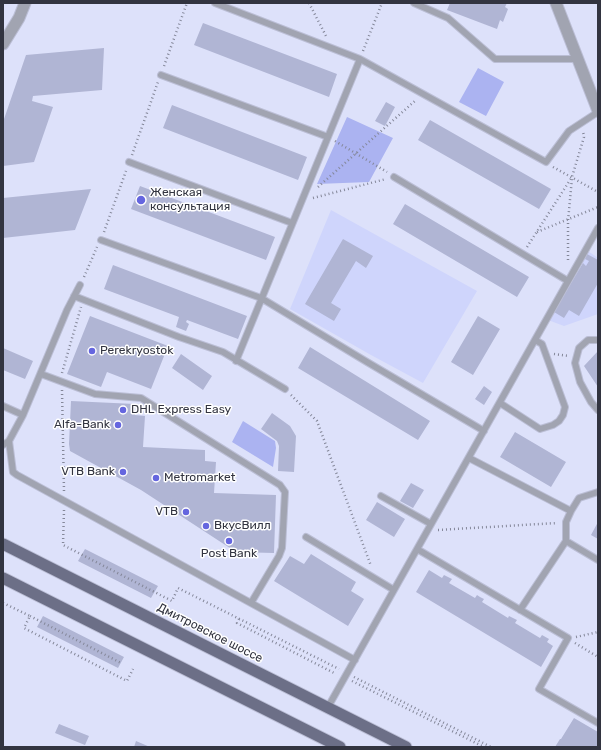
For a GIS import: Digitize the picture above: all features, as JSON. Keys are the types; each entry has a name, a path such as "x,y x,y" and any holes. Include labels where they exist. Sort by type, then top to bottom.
{"main road":[{"name":"Дмитровское шоссе","path":"3,544 406,747"},
{"path":"3,578 340,747"}],"street":[{"path":"3,44 19,18 25,3"},
{"path":"556,3 598,111"}],"lane":[{"path":"215,3 360,59 546,162 569,131 598,111"},
{"path":"414,3 448,18 495,58 578,59"},
{"path":"236,361 360,59"},
{"path":"161,75 328,137"},
{"path":"129,162 292,223"},
{"path":"394,177 568,281"},
{"path":"328,707 598,228"},
{"path":"101,240 261,298 484,431"},
{"path":"3,445 9,442 23,415 67,310 80,285"},
{"path":"74,296 179,337 223,352 286,389"},
{"path":"500,403 540,429 560,421 565,407 542,344 535,340"},
{"path":"598,340 588,340 579,348 575,363 580,382 591,402 598,410"},
{"path":"41,374 95,394 142,398 280,485 285,492 282,548 252,603"},
{"path":"3,406 23,415"},
{"path":"9,442 14,472 17,476 355,660"},
{"path":"469,458 571,511"},
{"path":"520,610 566,541 566,522 579,498 598,492"},
{"path":"381,496 429,528"},
{"path":"306,537 394,590"},
{"path":"566,541 598,560"},
{"path":"417,549 568,638 539,689 598,723"}],"path":[{"path":"80,285 101,240 188,3"},
{"path":"309,3 332,48"},
{"path":"360,59 382,3"},
{"path":"301,202 423,94"},
{"path":"568,281 568,221 572,177 584,138 581,123"},
{"path":"328,137 357,153 394,177"},
{"path":"546,162 598,192"},
{"path":"301,202 394,177"},
{"path":"523,254 572,177"},
{"path":"537,232 568,221 598,207"},
{"path":"83,300 62,372 64,545 172,601 178,588 484,747"},
{"path":"546,354 577,357"},
{"path":"286,389 317,421 376,579"},
{"path":"429,528 566,522"},
{"path":"3,602 121,663"},
{"path":"30,616 24,628 127,680 133,669"},
{"path":"239,619 237,623 491,747"},
{"path":"568,638 598,632"},
{"path":"568,638 598,657"}],"shaded area":[{"path":"478,68 504,82 486,116 459,102"},
{"path":"347,117 393,138 369,182 317,184"},
{"path":"331,210 477,291 423,383 290,309"},
{"path":"588,251 598,258 598,314 564,326 548,320"},
{"path":"243,421 275,441 276,448 273,467 232,442"}],"building":[{"path":"450,3 507,3 505,7 508,9 503,22 500,20 497,29 447,10"},
{"path":"203,23 337,74 329,97 194,45"},
{"path":"104,48 102,90 33,96 32,101 53,107 34,162 3,166 3,122 26,55"},
{"path":"386,102 395,107 385,126 375,121"},
{"path":"172,105 307,157 298,180 163,128"},
{"path":"430,120 551,189 539,209 418,140"},
{"path":"140,186 275,237 266,260 131,209"},
{"path":"91,189 75,230 3,238 3,198"},
{"path":"405,204 529,277 517,297 393,224"},
{"path":"343,239 373,256 366,268 356,261 331,303 341,309 334,321 305,304"},
{"path":"587,254 598,260 598,283 579,316 569,310 564,318 554,312 583,263 586,266 589,261 585,259"},
{"path":"113,265 247,316 238,339 187,320 186,322 189,324 186,331 176,327 179,317 104,289"},
{"path":"90,316 168,346 151,389 107,372 101,387 67,374"},
{"path":"478,316 500,329 473,375 451,362"},
{"path":"310,347 430,421 418,440 298,368"},
{"path":"3,348 33,361 25,379 3,370"},
{"path":"598,351 598,387 584,366"},
{"path":"181,354 212,376 203,390 172,368"},
{"path":"484,386 492,392 484,405 475,399"},
{"path":"71,401 135,404 135,415 145,416 143,447 205,450 205,461 216,462 214,493 276,495 274,553 236,552 141,490 70,451"},
{"path":"272,413 290,426 296,436 294,472 278,471 279,446 277,441 261,429"},
{"path":"515,432 566,462 551,487 500,457"},
{"path":"411,483 424,490 413,508 400,501"},
{"path":"377,502 405,519 394,537 366,520"},
{"path":"598,522 598,539 591,535"},
{"path":"85,549 158,586 151,598 78,561"},
{"path":"311,554 356,582 351,591 364,599 348,626 274,581 290,556 304,564"},
{"path":"429,570 442,578 444,575 452,579 449,583 475,598 477,595 484,599 482,602 508,618 509,616 517,620 515,623 540,638 542,635 549,639 547,642 553,646 541,667 416,592"},
{"path":"43,616 124,657 118,668 37,627"},
{"path":"574,718 598,732 598,747 555,747"},
{"path":"59,724 89,736 85,745 55,733"},
{"path":"136,741 150,747 134,747"}],"place":[{"name":"Женская консультация","path":"141,200"},
{"name":"Perekryostok","path":"92,351"},
{"name":"DHL Express Easy","path":"123,410"},
{"name":"Alfa-Bank","path":"118,425"},
{"name":"VTB Bank","path":"123,472"},
{"name":"Metromarket","path":"156,478"},
{"name":"VTB","path":"186,512"},
{"name":"ВкусВилл","path":"206,526"},
{"name":"Post Bank","path":"229,541"}]}
